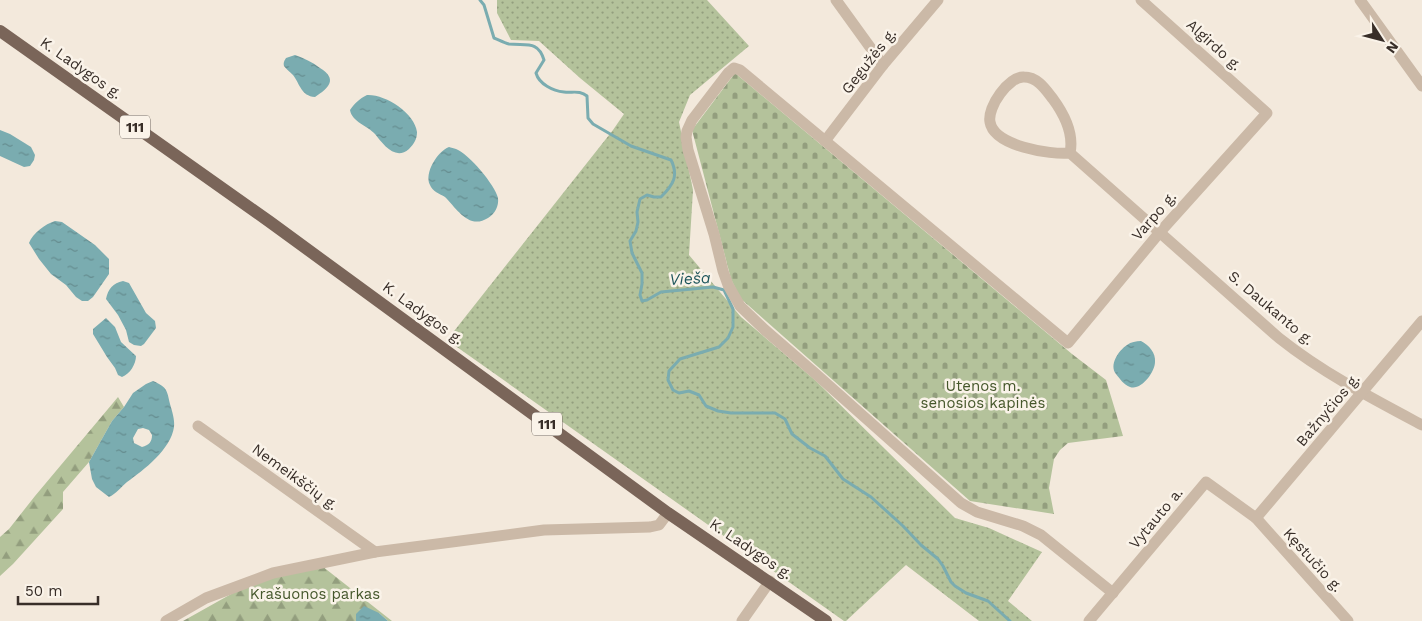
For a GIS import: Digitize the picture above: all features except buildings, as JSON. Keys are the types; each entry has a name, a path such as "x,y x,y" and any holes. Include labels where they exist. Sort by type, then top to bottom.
{"main road":[{"name":"K. Ladygos g.","path":"0,31 270,222 668,513 826,621"}],"street":[{"path":"836,0 883,65"},
{"name":"Gegužės g.","path":"825,141 883,65 938,0"},
{"name":"Algirdo g.","path":"1141,0 1267,113"},
{"path":"1360,0 1422,86"},
{"path":"825,141 749,76 734,68 728,73 692,120 686,137 688,150 714,234 723,271 740,306 961,503 977,512 1023,526 1041,536 1113,593"},
{"path":"1024,77 1033,79 1042,85 1055,102 1061,110 1071,135 1072,145 1070,152 1062,154 1026,148 1001,137 993,130 990,122 990,112 996,100 1015,79 1024,77"},
{"name":"Varpo g.","path":"825,141 1068,343 1160,232 1267,113"},
{"name":"S. Daukanto g.","path":"1070,152 1279,338 1362,393 1422,425"},
{"name":"Bažnyčios g.","path":"1256,518 1422,321"},
{"name":"Nemeikščių g.","path":"198,426 375,552"},
{"name":"Vytauto a.","path":"1089,621 1206,482 1256,518"},
{"path":"166,621 206,598 273,572 375,552 544,530 650,527 658,525 668,513"},
{"name":"Kęstučio g.","path":"1256,518 1348,621"},
{"path":"742,621 770,581"}],"green space":[{"path":"497,0 707,0 749,46 690,95 679,122 693,190 689,255 741,317 815,380 955,518 989,528 1042,552 1008,601 1032,621 979,621 906,565 844,621 447,340 624,114 539,41 511,40 497,13"},
{"name":"Utenos m. senosios kapinės","path":"735,73 1072,354 1106,380 1123,436 1068,443 1060,450 1054,459 1049,488 1054,514 970,501 740,298 731,279 692,130"},
{"path":"118,397 124,407 112,421 89,462 63,492 63,509 0,576 0,537 9,529"},
{"name":"Krašuonos parkas","path":"322,566 392,621 388,621 379,613 356,614 356,621 183,621 233,593 278,576"}],"water":[{"path":"295,55 314,64 329,76 330,80 327,87 315,97 310,96 301,89 293,75 284,66 286,58"},
{"path":"367,95 390,101 411,118 417,135 409,149 399,153 390,150 372,131 354,118 350,110 357,101"},
{"path":"0,130 31,147 35,155 30,166 24,167 0,156"},
{"path":"449,147 468,157 487,178 496,192 498,198 497,207 495,212 488,218 481,221 469,220 445,197 431,187 429,180 430,169 440,153"},
{"path":"55,221 62,222 95,245 109,259 109,274 88,301 82,301 76,297 66,285 51,274 29,243 40,229"},
{"path":"123,281 129,283 146,313 155,321 156,328 141,346 129,342 126,330 118,315 106,299 112,287 116,283"},
{"path":"106,318 115,327 121,342 136,356 135,362 128,374 122,377 118,375 93,334 93,329"},
{"path":"1141,341 1153,352 1155,359 1153,371 1147,380 1139,386 1130,387 1116,374 1114,362 1118,354 1129,344"},
{"path":"153,381 164,387 167,392 174,421 172,435 156,458 109,497 96,487 92,479 89,462 112,421 133,393","holes":["138,429 149,430 152,435 151,441 148,444 142,447 134,443 133,438"]},
{"path":"364,606 379,613 388,621 356,621 356,614"}],"waterway":[{"name":"Vieša","path":"480,0 484,5 494,38 507,44 531,45 538,49 544,60 536,73 543,84 560,91 584,94 587,96 588,118 593,124 631,146 671,160 675,176 672,184 661,197 647,195 640,199 636,231 630,241 632,253 642,273 640,295 642,301 661,292 713,287 724,290 733,309 733,327 728,338 719,347 680,359 669,371 668,380 673,390 679,393 689,391 699,395 706,406 718,411 731,413 775,413 785,419 792,434 810,448 825,456 843,479 871,497 938,559 955,586 966,593 988,601 1010,621"}]}
